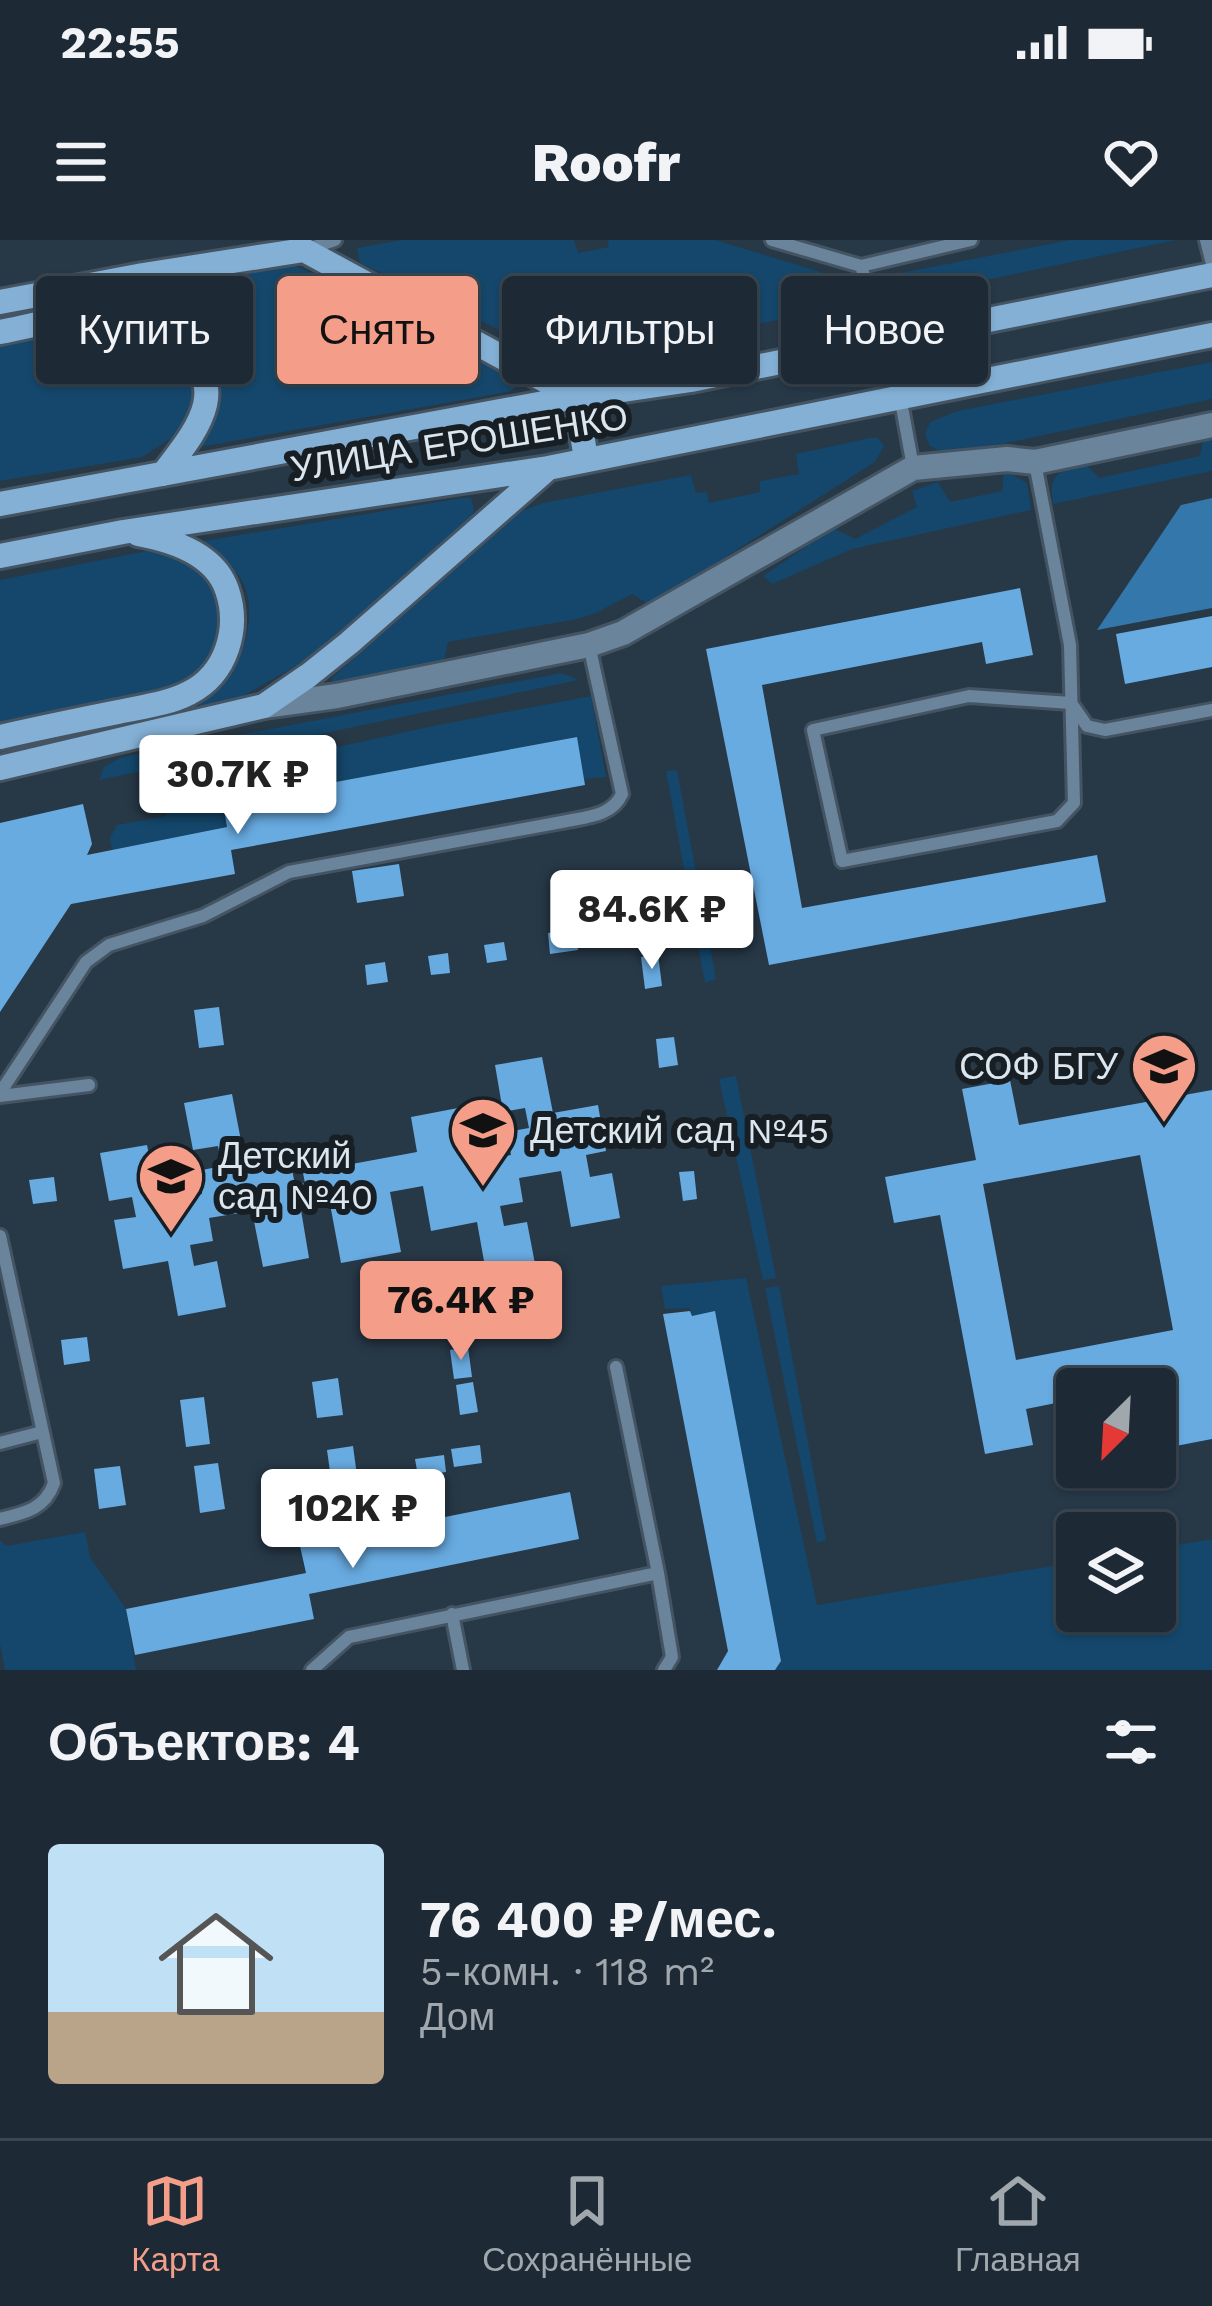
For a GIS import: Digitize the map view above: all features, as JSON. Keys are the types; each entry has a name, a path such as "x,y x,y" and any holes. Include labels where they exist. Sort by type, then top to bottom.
{"main road":[{"path":"0,302 304,250 576,397 586,459"},
{"name":"УЛИЦА ЕРОШЕНКО","path":"988,320 1212,275"},
{"path":"0,332 117,311 141,314 160,325 194,355 208,391 198,428 163,474"},
{"name":"УЛИЦА ЕРОШЕНКО","path":"0,556 123,532 548,469 1212,335"},
{"name":"УЛИЦА ЕРОШЕНКО","path":"0,504 781,362"},
{"path":"0,768 264,706 349,643 548,469"},
{"path":"0,737 191,693 217,670 231,641 232,614 226,587 212,564 157,537 123,532"}],"street":[{"path":"264,706 337,696 589,645 623,633 913,469 1007,459 1035,462 1212,425"}],"lane":[{"path":"304,250 335,240"},
{"path":"772,240 861,266 971,240"},
{"path":"1206,240 1212,264"},
{"path":"861,266 864,276"},
{"path":"900,396 913,469"},
{"path":"1035,462 1070,645 1072,703 1074,802 1057,821 842,862 813,730 969,696 1072,703"},
{"path":"0,1094 86,962 110,945 203,916 289,872 562,822 616,806 622,794 589,645"},
{"path":"1072,703 1087,726 1105,730 1212,710"},
{"path":"0,1094 89,1084"},
{"path":"0,1236 6,1298 54,1483 49,1497 31,1512 0,1519"},
{"path":"616,1367 672,1657 664,1670"},
{"path":"0,1443 43,1432"},
{"path":"312,1670 349,1636 658,1573"},
{"path":"452,1614 463,1670"}],"shaded area":[{"path":"402,240 574,240 578,253 609,247 608,240 715,240 834,276 781,276 781,319 757,324 757,276 502,276 502,331 478,320 478,276 387,276 360,263 357,248"},
{"path":"1070,240 1176,240 988,280 892,276"},
{"path":"292,265 320,276 277,276 277,384 478,384 478,358 502,370 502,384 517,384 507,392 200,447 218,406 217,384 253,384 253,276 234,276"},
{"path":"36,335 36,384 194,384 194,409 176,435 142,457 0,481 0,342"},
{"path":"1212,362 1212,399 960,453 945,454 930,446 925,434 930,422 957,411"},
{"path":"1212,433 1212,471 1053,504 1054,480 1075,464 1083,461 1099,478 1200,456 1204,434"},
{"path":"878,438 884,446 875,462 650,605 632,594 577,619 448,642 443,665 334,687 330,683 522,511 691,475 696,493 707,492 709,503 760,492 760,481 799,474 796,454"},
{"path":"1004,470 1027,483 1031,510 852,549 772,584 763,576 833,528 855,539 917,507 912,491 938,482 950,502 1002,491"},
{"path":"471,498 470,520 315,655 234,701 202,709 199,703 222,685 237,663 247,635 249,605 237,573 198,542"},
{"path":"1212,498 1212,608 1097,630 1181,505"},
{"path":"147,551 187,560 215,590 222,618 211,661 196,675 145,696 0,727 0,580"},
{"path":"561,673 579,680 99,780 104,767 120,758"},
{"path":"591,696 606,777 584,779 576,737 224,803 227,827 112,850 110,838 117,825 166,816 164,785"},
{"path":"677,770 716,979 705,983 666,771"},
{"path":"736,1076 776,1278 763,1280 719,1079"},
{"path":"746,1278 817,1605 1056,1565 1056,1632 1176,1632 1176,1545 1212,1539 1212,1670 775,1670 781,1661 715,1312 692,1316 690,1308 665,1309 661,1286"},
{"path":"779,1286 826,1540 817,1543 765,1288"},
{"path":"85,1532 90,1557 126,1609 136,1670 5,1670 0,1644 0,1540 6,1546"}],"building":[{"path":"1020,588 1033,655 986,664 982,642 762,685 802,908 1097,855 1106,902 769,965 706,649"},
{"path":"1212,616 1212,667 1125,684 1116,634"},
{"path":"577,737 585,785 231,850 235,874 71,904 0,1012 0,823 83,804 92,844 87,855 227,827 223,803"},
{"path":"399,864 404,896 357,903 352,871"},
{"path":"575,929 578,950 550,954 548,933"},
{"path":"504,942 507,960 487,963 484,945"},
{"path":"448,953 450,973 431,975 428,956"},
{"path":"658,954 662,986 645,989 641,957"},
{"path":"385,962 388,982 367,985 365,965"},
{"path":"219,1007 224,1045 199,1048 194,1010"},
{"path":"674,1037 678,1065 659,1068 656,1039"},
{"path":"542,1057 553,1113 598,1105 606,1151 586,1155 590,1177 612,1173 620,1218 571,1227 561,1171 519,1178 523,1202 500,1206 504,1226 527,1222 536,1269 487,1278 477,1222 431,1231 423,1186 390,1192 401,1252 341,1263 330,1204 301,1210 309,1258 263,1267 252,1211 209,1218 213,1241 190,1245 194,1266 217,1261 226,1307 178,1316 168,1261 123,1269 114,1220 136,1217 132,1197 109,1201 100,1153 147,1145 158,1201 202,1194 197,1171 222,1166 218,1146 193,1150 184,1103 232,1094 243,1151 287,1143 295,1185 305,1183 303,1173 417,1152 411,1117 458,1108 468,1163 511,1155 507,1132 529,1128 525,1108 503,1112 495,1065"},
{"path":"1010,1080 1019,1125 1212,1090 1212,1439 1176,1446 1176,1368 1056,1368 1056,1403 1026,1409 1033,1445 985,1454 940,1215 894,1223 885,1177 976,1160 962,1089","holes":["1140,1155 1173,1330 1016,1360 983,1184"]},
{"path":"694,1171 697,1199 683,1201 679,1172"},
{"path":"54,1177 57,1201 33,1204 29,1180"},
{"path":"690,1311 692,1316 715,1311 781,1661 775,1670 717,1670 728,1651 663,1314"},
{"path":"87,1337 90,1361 64,1365 61,1340"},
{"path":"468,1347 472,1377 454,1379 450,1350"},
{"path":"338,1378 343,1415 317,1418 312,1382"},
{"path":"473,1382 478,1412 460,1415 456,1385"},
{"path":"204,1397 210,1444 186,1447 180,1400"},
{"path":"480,1445 482,1463 454,1467 451,1449"},
{"path":"353,1446 358,1483 332,1486 327,1450"},
{"path":"444,1455 446,1472 418,1476 415,1459"},
{"path":"218,1463 225,1509 200,1513 194,1466"},
{"path":"120,1466 126,1505 99,1509 94,1469"},
{"path":"570,1492 579,1539 309,1594 314,1619 135,1655 126,1609 306,1573 300,1546"}],"place":[{"name":"СОФ БГУ","path":"1164,1125"},
{"name":"Детский сад №45","path":"483,1189"},
{"name":"Детский сад №40","path":"171,1235"}]}
